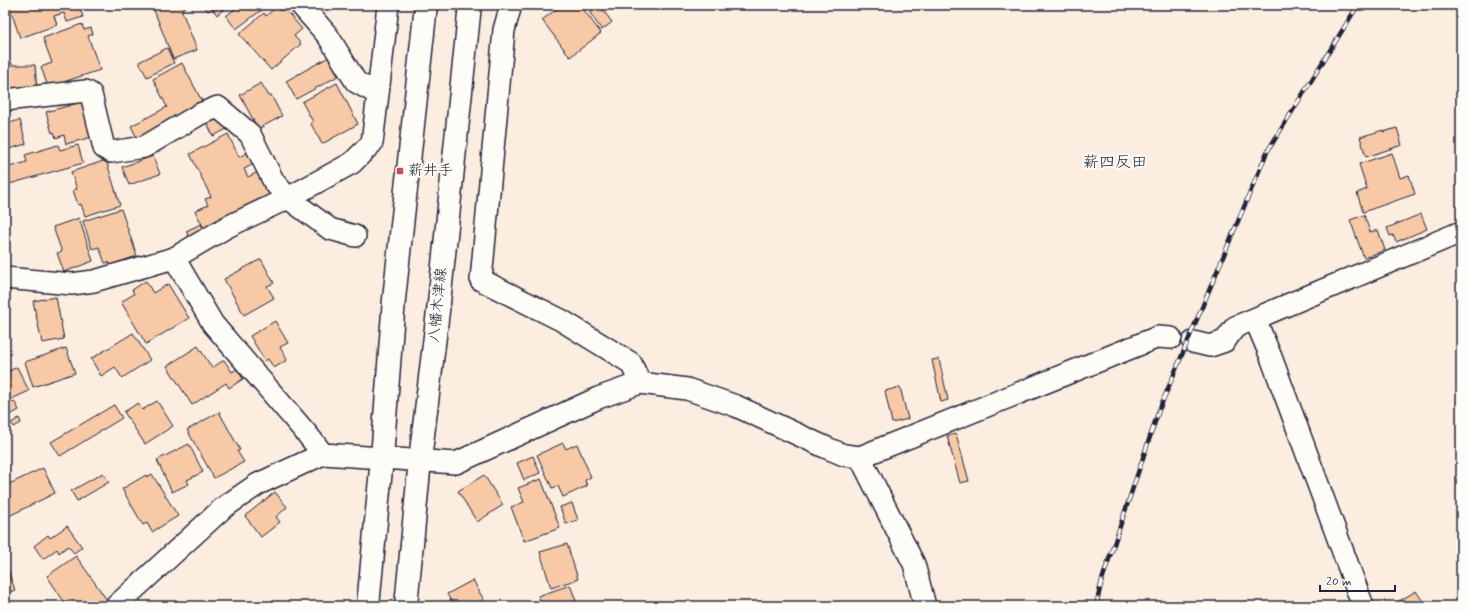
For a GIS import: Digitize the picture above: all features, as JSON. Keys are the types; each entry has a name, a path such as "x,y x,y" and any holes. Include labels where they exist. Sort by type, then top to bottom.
{"main road":[{"path":"368,606 382,458 394,299 426,5"},
{"name":"八幡木津線","path":"406,606 420,460 470,5"}],"street":[{"path":"301,5 328,36 356,82 378,94"},
{"path":"5,278 72,284 94,281 174,258 227,227 288,198 352,163 372,143 388,5"},
{"path":"511,5 504,30 481,280 561,320 631,363 640,383"},
{"path":"5,100 86,91 91,94 104,148 111,152 144,147 200,114 218,107 250,134 274,182 288,198 330,229 354,236"},
{"path":"1193,342 1210,346 1225,341 1235,327 1461,232"},
{"path":"174,258 213,324 307,434 322,454"},
{"path":"1254,319 1271,357 1363,606"},
{"path":"116,606 223,508 258,484 322,454 456,463 598,398 640,383 686,389 736,406 844,455 860,457 1158,336 1171,338"},
{"path":"860,457 914,564 925,606"}],"building":[{"path":"9,5 79,5 83,17 67,22 64,13 54,16 57,25 20,38"},
{"path":"152,5 185,5 186,7 181,9 197,50 173,59"},
{"path":"202,5 229,5 217,15 212,8 208,11"},
{"path":"240,5 262,5 263,9 236,29 226,16"},
{"path":"317,5 328,5 323,10"},
{"path":"562,5 580,5 601,33 570,57 542,20"},
{"path":"599,5 612,22 602,30 590,13"},
{"path":"276,7 280,11 284,8 302,29 294,36 301,44 271,70 239,34 264,13 266,16"},
{"path":"82,24 84,30 91,28 93,34 88,36 100,70 48,87 41,67 52,63 43,38"},
{"path":"167,48 174,63 147,77 139,62"},
{"path":"329,57 338,76 296,99 286,81"},
{"path":"11,62 12,65 35,65 37,90 5,91 5,63"},
{"path":"182,63 205,107 139,142 131,126 167,107 153,79"},
{"path":"261,83 269,96 271,95 282,116 258,129 240,95"},
{"path":"337,83 358,124 322,144 311,124 313,122 302,102"},
{"path":"82,102 92,137 66,144 64,135 56,138 54,132 52,133 46,112"},
{"path":"218,112 227,129 213,136 205,118"},
{"path":"20,120 26,144 9,149 5,133 5,124"},
{"path":"1397,128 1402,145 1366,157 1360,137 1383,130 1383,132"},
{"path":"228,134 239,157 249,152 254,164 244,169 248,177 260,171 272,196 205,230 195,211 208,205 205,199 211,197 190,154"},
{"path":"58,145 60,150 78,145 83,163 6,185 5,168 27,162 25,155"},
{"path":"1392,153 1400,178 1409,175 1415,194 1363,212 1357,193 1367,189 1359,164"},
{"path":"153,156 160,174 129,185 122,167"},
{"path":"106,160 120,205 85,216 81,204 78,205 73,190 77,189 71,172"},
{"path":"121,209 137,256 110,265 109,262 105,263 99,247 92,249 83,221"},
{"path":"1421,214 1427,229 1396,242 1393,235 1390,236 1387,228"},
{"path":"1364,215 1370,232 1378,230 1385,250 1364,258 1350,220"},
{"path":"79,218 93,261 64,272 57,253 62,252 53,227"},
{"path":"201,224 205,234 191,241 186,231"},
{"path":"261,259 274,283 267,286 274,298 244,315 224,279"},
{"path":"146,281 153,293 168,284 189,318 146,344 121,302 134,294 132,290"},
{"path":"56,297 64,339 42,343 33,301"},
{"path":"275,321 288,343 280,347 287,360 274,368 268,359 265,361 250,336"},
{"path":"133,333 150,360 122,378 115,367 101,376 91,359"},
{"path":"198,346 212,368 224,360 232,372 237,369 243,379 229,388 226,383 192,405 167,366"},
{"path":"66,348 75,373 33,387 25,362"},
{"path":"939,359 948,400 941,402 932,360"},
{"path":"17,367 29,391 5,402 5,373"},
{"path":"900,387 908,419 892,423 885,391"},
{"path":"14,401 19,410 8,416 5,410 5,405"},
{"path":"157,401 173,426 145,444 124,412 138,403 142,410"},
{"path":"114,405 122,418 60,456 51,442"},
{"path":"219,412 240,450 237,451 244,462 214,478 187,430"},
{"path":"19,418 21,423 14,427 11,423"},
{"path":"956,434 969,481 960,483 947,436"},
{"path":"563,443 566,449 577,444 591,477 585,480 587,486 563,497 558,486 552,488 537,455"},
{"path":"189,444 203,472 187,480 189,484 172,492 157,460"},
{"path":"533,456 540,473 524,480 517,463"},
{"path":"43,468 55,493 5,518 5,486"},
{"path":"103,473 109,482 77,501 71,491"},
{"path":"152,474 178,516 152,532 147,523 143,525 122,489 146,475 147,477"},
{"path":"484,475 503,505 477,522 458,491"},
{"path":"541,479 560,528 524,541 511,507 524,502 518,488"},
{"path":"275,492 287,507 276,517 280,522 261,537 245,516"},
{"path":"572,503 578,520 566,524 560,507"},
{"path":"67,526 82,547 74,553 68,546 59,553 57,549 43,559 34,546 48,535 50,538"},
{"path":"567,544 578,579 551,588 540,552"},
{"path":"76,556 107,600 97,606 67,606 47,576"},
{"path":"8,570 15,590 5,594 5,571"},
{"path":"473,580 487,606 454,606 447,594"},
{"path":"570,585 578,606 542,606 538,596"},
{"path":"1416,591 1426,606 1391,606"}],"railway":[{"path":"1096,606 1102,580 1159,410 1267,152 1358,5"}],"place":[{"name":"薪井手","path":"400,171"}],"district":[{"name":"薪四反田","path":"1115,162"}]}
